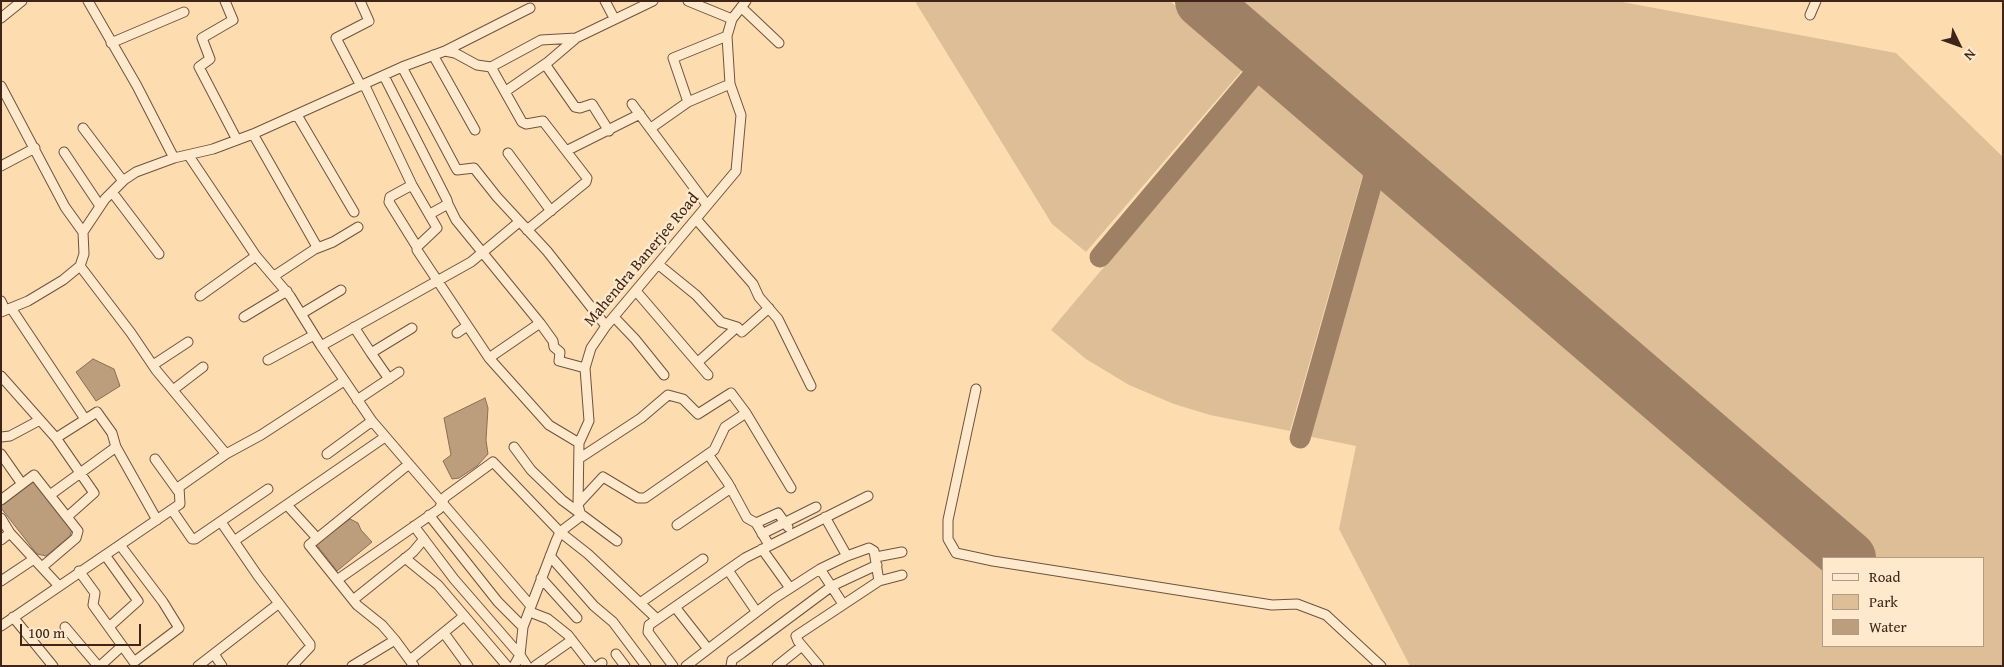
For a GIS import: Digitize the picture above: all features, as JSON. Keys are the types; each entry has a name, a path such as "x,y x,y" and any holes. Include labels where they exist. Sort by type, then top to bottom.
{"street":[{"path":"1,18 22,1"},
{"path":"225,1 233,20 202,38 210,58 199,67 237,140"},
{"path":"360,1 369,21 336,38 363,86 412,185 438,229 418,247"},
{"path":"606,1 614,18"},
{"path":"506,91 545,64 576,38 614,18 653,1"},
{"path":"688,1 698,3 732,20"},
{"path":"1810,15 1816,1"},
{"path":"90,2 174,158"},
{"path":"651,128 688,102 730,84 727,36 732,20 743,4 779,43"},
{"path":"83,232 112,192 136,172 174,158 189,156 253,134 402,67 444,51 530,8"},
{"path":"111,43 184,12"},
{"path":"688,102 673,58 727,36"},
{"path":"444,51 455,53 477,65 491,67 541,40 576,38"},
{"path":"433,55 475,130"},
{"path":"545,64 575,108 592,104 609,131"},
{"path":"402,67 457,170 474,168 553,258 606,326"},
{"path":"491,67 524,124 543,121 568,150 587,180 527,230"},
{"path":"384,76 456,220 540,323 553,341 554,347 560,352 559,361 585,368"},
{"name":"Mahendra Banerjee Road","path":"581,516 578,504 579,443 589,421 585,368 591,348 606,326 736,171 741,114 730,84"},
{"path":"1,86 35,148 64,207 83,232 84,254 80,266 63,280 6,310"},
{"path":"632,104 707,205"},
{"path":"568,150 640,114"},
{"path":"297,115 354,212"},
{"path":"83,128 123,181"},
{"path":"253,134 316,245 315,249"},
{"path":"1,166 35,148"},
{"path":"64,152 100,206"},
{"path":"508,153 551,211"},
{"path":"189,156 256,256 287,291 345,383 372,421 530,609 548,619 572,640 592,666"},
{"path":"412,185 390,197 389,202 418,247 417,250 437,283 489,358 548,425 579,443"},
{"path":"112,192 159,254"},
{"path":"430,214 448,204"},
{"path":"696,219 753,284 758,294 778,319 811,386"},
{"path":"268,360 354,327 437,283 483,254 518,220"},
{"path":"274,276 315,249 334,242 358,227"},
{"path":"200,296 256,256"},
{"path":"659,265 696,295 721,322 737,327 742,332 769,308"},
{"path":"80,266 153,365 226,454"},
{"path":"301,314 341,290"},
{"path":"244,317 287,291"},
{"path":"636,291 708,375"},
{"path":"1,301 85,419"},
{"path":"614,317 635,339 664,375"},
{"path":"489,358 540,323"},
{"path":"457,333 467,326"},
{"path":"354,327 389,378"},
{"path":"698,362 737,327"},
{"path":"371,353 412,328"},
{"path":"153,365 188,342"},
{"path":"173,390 203,366"},
{"path":"358,400 398,372"},
{"path":"1,376 56,438 94,494 67,517"},
{"path":"178,491 179,487 226,454 261,435 345,383"},
{"path":"976,389 948,520 948,539 956,553 992,562 1255,603 1272,605 1297,604 1326,614 1382,666"},
{"path":"580,458 641,418 668,395 683,399 698,414 731,393 746,413 791,488"},
{"path":"56,438 97,412 112,433 116,447 157,520"},
{"path":"578,504 602,477 638,498 645,498 708,454 717,444 725,427 746,413"},
{"path":"1,437 10,436 40,420"},
{"path":"327,454 372,421"},
{"path":"234,541 385,437"},
{"path":"50,496 116,447"},
{"path":"514,447 550,489 581,516 589,519 617,542"},
{"path":"1,454 22,484"},
{"path":"708,454 731,488 747,518 756,523 766,547 790,588"},
{"path":"1,626 172,510 181,501 178,491 156,459"},
{"path":"337,580 429,515 442,503 445,497 493,462 560,532 588,554 657,619"},
{"path":"409,464 310,543 309,547 364,612 385,628 412,663 464,616"},
{"path":"1,500 34,475 78,531 78,535 42,567"},
{"path":"677,524 731,488"},
{"path":"172,510 194,540 268,489"},
{"path":"673,666 648,632 649,625 728,570 766,547 868,496"},
{"path":"287,505 317,538"},
{"path":"762,534 816,508"},
{"path":"756,523 778,513 791,534"},
{"path":"429,515 498,602 523,627"},
{"path":"514,666 520,655 523,627 560,532 581,516"},
{"path":"825,517 847,556"},
{"path":"1,518 10,533 58,586"},
{"path":"221,522 278,604 310,644 310,648 292,666"},
{"path":"414,526 454,579 520,655 527,666"},
{"path":"1,540 10,533"},
{"path":"353,600 405,558 424,539"},
{"path":"79,572 95,592 92,604 134,662 179,628 163,602 120,545"},
{"path":"686,666 756,611 820,569 847,556 869,548 874,551 879,582"},
{"path":"731,666 732,660 832,586 876,561 902,552"},
{"path":"105,555 138,602 109,627"},
{"path":"550,556 594,606 613,622 646,666"},
{"path":"1,581 34,558"},
{"path":"405,558 436,582 507,666"},
{"path":"640,603 702,559"},
{"path":"820,569 843,604"},
{"path":"728,570 756,611"},
{"path":"819,666 796,638 798,633 879,582 902,575"},
{"path":"541,578 577,618"},
{"path":"198,666 278,604"},
{"path":"675,607 708,649"},
{"path":"13,617 54,666"},
{"path":"65,627 99,666 122,646"},
{"path":"444,633 468,666"},
{"path":"352,666 395,640"},
{"path":"535,666 572,640"},
{"path":"778,666 802,646"},
{"path":"214,654 222,666"},
{"path":"616,654 627,666 640,658"},
{"path":"301,658 308,666"}],"green space":[{"path":"917,1 1170,1 1246,66 1086,252 1052,224 916,3"},
{"path":"1222,1 1617,1 1896,53 2003,157 2003,666 1410,666 1339,529 1356,446 1307,436 1382,182 1822,558 1822,647 1984,647 1984,557 1875,557"},
{"path":"1262,79 1365,167 1290,431 1210,415 1174,404 1129,385 1086,359 1051,330"}],"water":[{"path":"93,359 114,369 120,386 96,401 76,372"},
{"path":"485,398 488,408 486,440 488,454 477,466 459,478 452,479 443,461 451,455 444,418"},
{"path":"32,479 72,529 70,536 46,556 37,554 1,508 1,501"},
{"path":"350,519 358,523 361,530 372,542 337,571 316,544"}],"taxiway":[{"path":"1100,257 1268,58"},
{"path":"1367,142 1374,159 1373,179"},
{"path":"1300,438 1373,179 1376,175 1397,167"}],"runway":[{"path":"1202,1 1848,557"}]}
